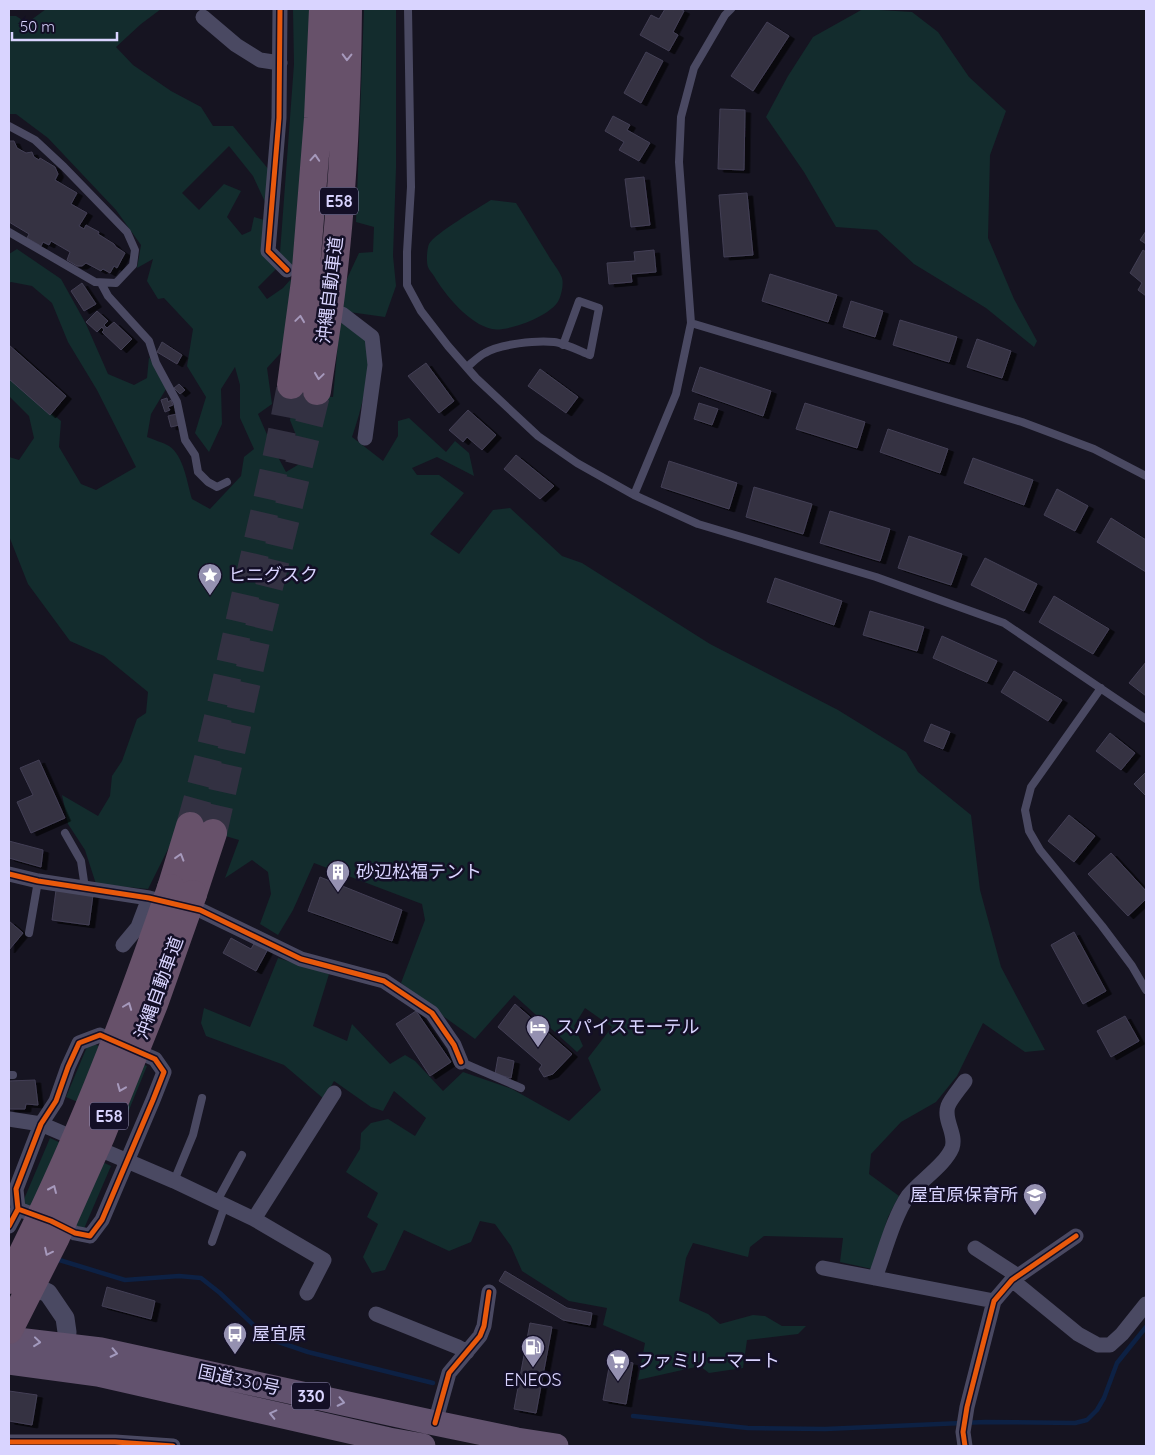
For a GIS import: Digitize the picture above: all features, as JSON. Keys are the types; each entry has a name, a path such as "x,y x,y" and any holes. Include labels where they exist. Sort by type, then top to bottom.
{"highway":[{"name":"沖縄自動車道","path":"323,9 318,118 305,281 304,388 332,286 346,103 348,9"},
{"name":"沖縄自動車道","path":"9,1280 36,1227 82,1123 171,893 201,830"},
{"name":"沖縄自動車道","path":"9,1330 55,1240 101,1136 154,1004 171,893"},
{"name":"国道330号","path":"9,1339 65,1357 98,1374 423,1446"},
{"name":"国道330号","path":"9,1362 65,1357 102,1350 435,1423 556,1446"}],"street":[{"path":"280,9 279,118 268,251 287,270"},
{"path":"203,17 236,46 260,60 280,63"},
{"path":"342,314 372,337 375,365 365,438"},
{"path":"9,874 38,881 85,888 171,893 200,910 301,958 384,981 432,1013 454,1045 461,1062"},
{"path":"123,944 171,893"},
{"path":"9,1226 18,1209 16,1189 41,1124 56,1100 79,1043 100,1035 155,1059 164,1072 154,1100 102,1220 90,1236 75,1233 18,1209"},
{"path":"875,1278 900,1209 909,1195 946,1157 953,1146 948,1106 965,1081"},
{"path":"254,1219 334,1093"},
{"path":"9,1119 41,1124 174,1181 254,1219 324,1260 306,1293"},
{"path":"964,1439 966,1413 994,1301 1015,1278 1076,1236"},
{"path":"976,1248 1015,1278 1078,1334 1098,1345 1110,1345 1122,1334 1146,1304"},
{"path":"824,1268 994,1301"},
{"path":"9,1287 30,1285 48,1293 65,1318 67,1332 65,1357"},
{"path":"435,1423 449,1373 480,1336 484,1326 488,1292"},
{"path":"376,1314 467,1352"},
{"path":"9,1442 173,1446"}],"lane":[{"path":"408,9 411,187 407,285 421,311 476,378 538,436 577,463 634,495 698,524 876,577 1004,623 1146,719"},
{"path":"634,495 676,394 691,323 680,162 681,117 694,68 725,15 731,9"},
{"path":"9,126 35,140 127,232 135,250 133,265 116,283 95,282 9,232"},
{"path":"102,282 108,296 149,341 156,363 177,402 185,440 195,455 198,472 208,482 218,487 227,482"},
{"path":"467,367 484,353 517,343 555,342 563,345 590,355 599,308 579,300 563,345"},
{"path":"691,323 1022,422 1094,449 1146,476"},
{"path":"1101,688 1031,787 1025,810 1029,831 1040,850 1102,926 1132,966 1146,990"},
{"path":"64,833 81,861 85,888"},
{"path":"29,933 38,881"},
{"path":"461,1062 521,1088"},
{"path":"174,1181 193,1135 202,1098"},
{"path":"212,1242 221,1203 242,1155"}],"green space":[{"path":"46,9 161,9 116,47 133,65 171,91 201,107 213,126 233,126 269,170 266,204 253,176 229,146 182,193 199,210 224,184 241,191 227,217 242,235 251,231 254,217 264,220 276,269 258,287 267,299 283,288 291,279 288,345 267,368 272,404 258,414 286,472 306,460 290,420 293,392 333,397 340,322 369,340 365,390 352,437 383,461 398,436 398,421 409,418 446,452 455,441 469,453 474,476 437,457 412,468 417,475 439,475 464,493 430,534 459,554 493,510 510,508 562,556 582,563 710,644 838,710 906,752 918,772 971,815 980,890 1001,967 1045,1050 1025,1052 983,1023 957,1076 936,1102 901,1122 871,1154 869,1174 899,1196 888,1217 872,1269 840,1262 843,1238 764,1236 750,1247 748,1257 693,1243 686,1258 679,1301 708,1314 720,1324 753,1315 765,1316 782,1326 806,1326 798,1334 747,1340 743,1368 709,1373 700,1366 638,1380 645,1343 603,1325 607,1308 569,1301 522,1271 511,1246 495,1224 480,1221 471,1242 449,1251 404,1230 385,1270 372,1273 363,1257 378,1224 367,1217 378,1193 346,1172 360,1149 361,1133 371,1123 388,1119 415,1136 426,1118 394,1091 383,1111 371,1107 334,1081 324,1099 284,1065 206,1036 201,1023 204,1008 250,1027 278,958 329,974 313,1026 347,1041 352,1024 390,1064 405,1055 415,1061 443,1091 463,1072 512,1089 569,1121 601,1090 588,1058 612,1027 585,1008 574,1026 583,1046 577,1052 514,995 475,1039 401,983 425,920 422,904 314,863 293,910 278,935 260,924 271,894 268,872 252,860 225,878 239,840 181,823 148,889 96,884 85,850 68,824 62,795 98,816 110,796 112,776 122,761 137,719 146,713 148,692 104,656 70,641 28,584 9,536 9,457 19,460 34,438 29,416 9,396 9,377 61,421 59,447 81,484 96,490 136,467 97,390 68,342 52,303 32,286 9,283 9,254 17,249 61,279 86,324 108,374 134,385 147,378 149,357 166,389 151,414 147,437 174,450 182,463 192,499 210,509 241,476 244,457 254,449 240,418 240,385 235,367 221,389 222,424 209,452 195,433 206,397 187,366 193,329 164,298 158,299 147,281 153,259 137,268 141,245 116,210 48,138 16,114 9,114 9,16 16,16 27,23"},
{"path":"293,9 311,9 308,122 293,266 280,253 294,64"},
{"path":"364,9 396,9 396,168 393,256 396,286 385,317 342,311 345,283 359,253 373,252 374,227 356,222"},
{"path":"863,9 912,12 938,32 969,77 1006,111 990,155 988,238 1014,299 1037,341 1034,347 986,308 914,264 877,230 836,227 804,172 766,117 788,76 813,37"},
{"path":"491,200 516,203 563,281 560,298 552,308 536,318 517,326 499,329 483,326 458,308 428,268 427,262 428,246 433,240"},
{"path":"89,1042 147,1066 124,1122 66,1097"},
{"path":"50,1138 111,1166 83,1231 22,1204"}],"building":[{"path":"665,9 680,9 684,11 673,32 678,35 669,51 640,35 651,15 659,19"},
{"path":"767,22 789,36 753,91 731,76"},
{"path":"646,52 663,61 641,103 624,93"},
{"path":"720,109 745,110 744,170 718,169"},
{"path":"613,116 630,125 627,130 650,143 639,161 619,150 624,142 605,131"},
{"path":"9,141 14,141 17,148 26,153 32,152 34,157 39,160 40,158 55,167 58,174 55,180 77,193 71,204 87,213 79,226 84,229 86,225 99,232 98,234 125,253 117,268 114,266 110,273 103,269 101,271 86,263 82,266 77,266 67,260 70,252 51,241 49,245 43,242 41,246 27,238 29,234 9,222"},
{"path":"644,177 650,225 631,227 625,179"},
{"path":"747,193 753,255 724,257 719,195"},
{"path":"1146,231 1146,244 1140,240"},
{"path":"654,250 656,272 631,274 632,282 609,284 607,263 635,261 634,252"},
{"path":"1143,250 1146,252 1146,296 1138,290 1142,283 1130,273"},
{"path":"770,274 837,295 828,322 762,301"},
{"path":"82,283 96,304 84,311 71,291"},
{"path":"851,301 883,311 875,337 843,327"},
{"path":"97,311 108,321 104,325 107,328 114,322 132,339 121,350 102,332 104,330 102,327 97,332 86,322"},
{"path":"900,320 957,337 949,362 893,345"},
{"path":"977,339 1011,351 1002,378 967,367"},
{"path":"162,342 182,355 177,364 157,352"},
{"path":"9,345 66,396 50,415 9,379"},
{"path":"426,363 454,401 439,413 408,376"},
{"path":"700,367 771,391 763,416 692,391"},
{"path":"540,369 578,397 566,413 528,386"},
{"path":"179,384 185,390 180,394 174,388"},
{"path":"167,398 168,402 171,400 173,405 168,407 170,410 165,412 161,400"},
{"path":"699,403 718,409 712,425 694,419"},
{"path":"805,403 865,422 857,448 796,429"},
{"path":"468,410 496,435 482,450 467,437 463,442 449,430"},
{"path":"177,414 179,425 171,427 168,416"},
{"path":"888,429 948,449 940,473 880,452"},
{"path":"516,455 554,486 540,499 504,469"},
{"path":"973,458 1033,480 1024,505 964,483"},
{"path":"669,461 737,483 729,509 661,487"},
{"path":"754,487 812,504 803,534 746,517"},
{"path":"1057,489 1088,506 1075,531 1044,515"},
{"path":"830,511 890,529 880,561 820,543"},
{"path":"1111,518 1146,540 1146,572 1097,542"},
{"path":"909,536 962,554 951,585 898,568"},
{"path":"985,558 1037,584 1024,611 971,585"},
{"path":"775,578 842,601 834,625 767,602"},
{"path":"1054,596 1109,629 1093,654 1039,622"},
{"path":"870,611 924,627 917,651 863,635"},
{"path":"942,636 997,661 987,682 933,658"},
{"path":"1146,662 1146,696 1129,683"},
{"path":"1014,671 1062,700 1048,721 1001,692"},
{"path":"931,724 950,732 943,749 924,741"},
{"path":"1110,733 1135,753 1121,770 1096,751"},
{"path":"39,760 65,818 31,833 17,802 33,795 20,768"},
{"path":"1146,772 1146,796 1134,784"},
{"path":"1069,815 1095,836 1074,862 1048,841"},
{"path":"9,841 43,850 41,867 9,858"},
{"path":"1111,853 1146,891 1146,899 1128,916 1088,874"},
{"name":"砂辺松福テント","path":"320,877 402,910 392,941 308,911"},
{"path":"56,890 93,895 89,925 52,920"},
{"path":"9,921 23,933 9,950"},
{"path":"1074,932 1106,991 1083,1004 1051,945"},
{"path":"231,938 251,949 255,942 268,949 256,971 223,953"},
{"path":"515,1004 572,1054 553,1074 544,1077 539,1069 542,1065 498,1027"},
{"path":"416,1011 451,1062 430,1076 396,1024"},
{"path":"1125,1016 1139,1041 1111,1057 1097,1031"},
{"path":"498,1057 514,1061 511,1078 495,1074"},
{"path":"35,1080 38,1105 26,1104 25,1109 9,1109 9,1081"},
{"path":"505,1271 567,1308 592,1313 590,1325 563,1320 499,1281"},
{"path":"107,1287 155,1301 151,1319 102,1306"},
{"name":"ENEOS","path":"530,1323 552,1327 536,1413 514,1409"},
{"name":"ファミリーマート","path":"621,1360 633,1363 626,1404 603,1400 610,1362 621,1364"},
{"path":"9,1391 37,1395 32,1425 9,1421"}],"waterway":[{"path":"56,1259 125,1280 179,1276 201,1278 220,1293 267,1338 308,1352 433,1383"},
{"path":"633,1416 748,1428 825,1429 985,1422 1075,1423 1087,1420 1097,1410 1104,1398 1117,1363 1146,1327"}],"tunnel":[{"path":"190,826 219,712 275,465 291,385"},
{"path":"213,833 258,632 317,391"}],"cycle path":[{"path":"280,9 279,118 268,251 287,270"},
{"path":"9,874 38,881 149,898 200,910 301,959 384,981 432,1013 454,1045 461,1062"},
{"path":"9,1226 18,1209 51,1221 75,1233 90,1236 102,1220 164,1072 155,1059 100,1035 79,1043 56,1101 41,1124 16,1189 18,1209"},
{"path":"965,1446 963,1432 967,1407 994,1301 1012,1280 1076,1236"},
{"path":"435,1423 449,1373 480,1336 484,1326 489,1292"},
{"path":"9,1442 115,1442 173,1446"}],"place":[{"name":"ヒニグスク","path":"210,596"},
{"name":"砂辺松福テント","path":"338,893"},
{"name":"スパイスモーテル","path":"538,1048"},
{"name":"屋宜原保育所","path":"1035,1216"},
{"name":"屋宜原","path":"235,1355"},
{"name":"ENEOS","path":"533,1368"},
{"name":"ファミリーマート","path":"618,1382"}]}
